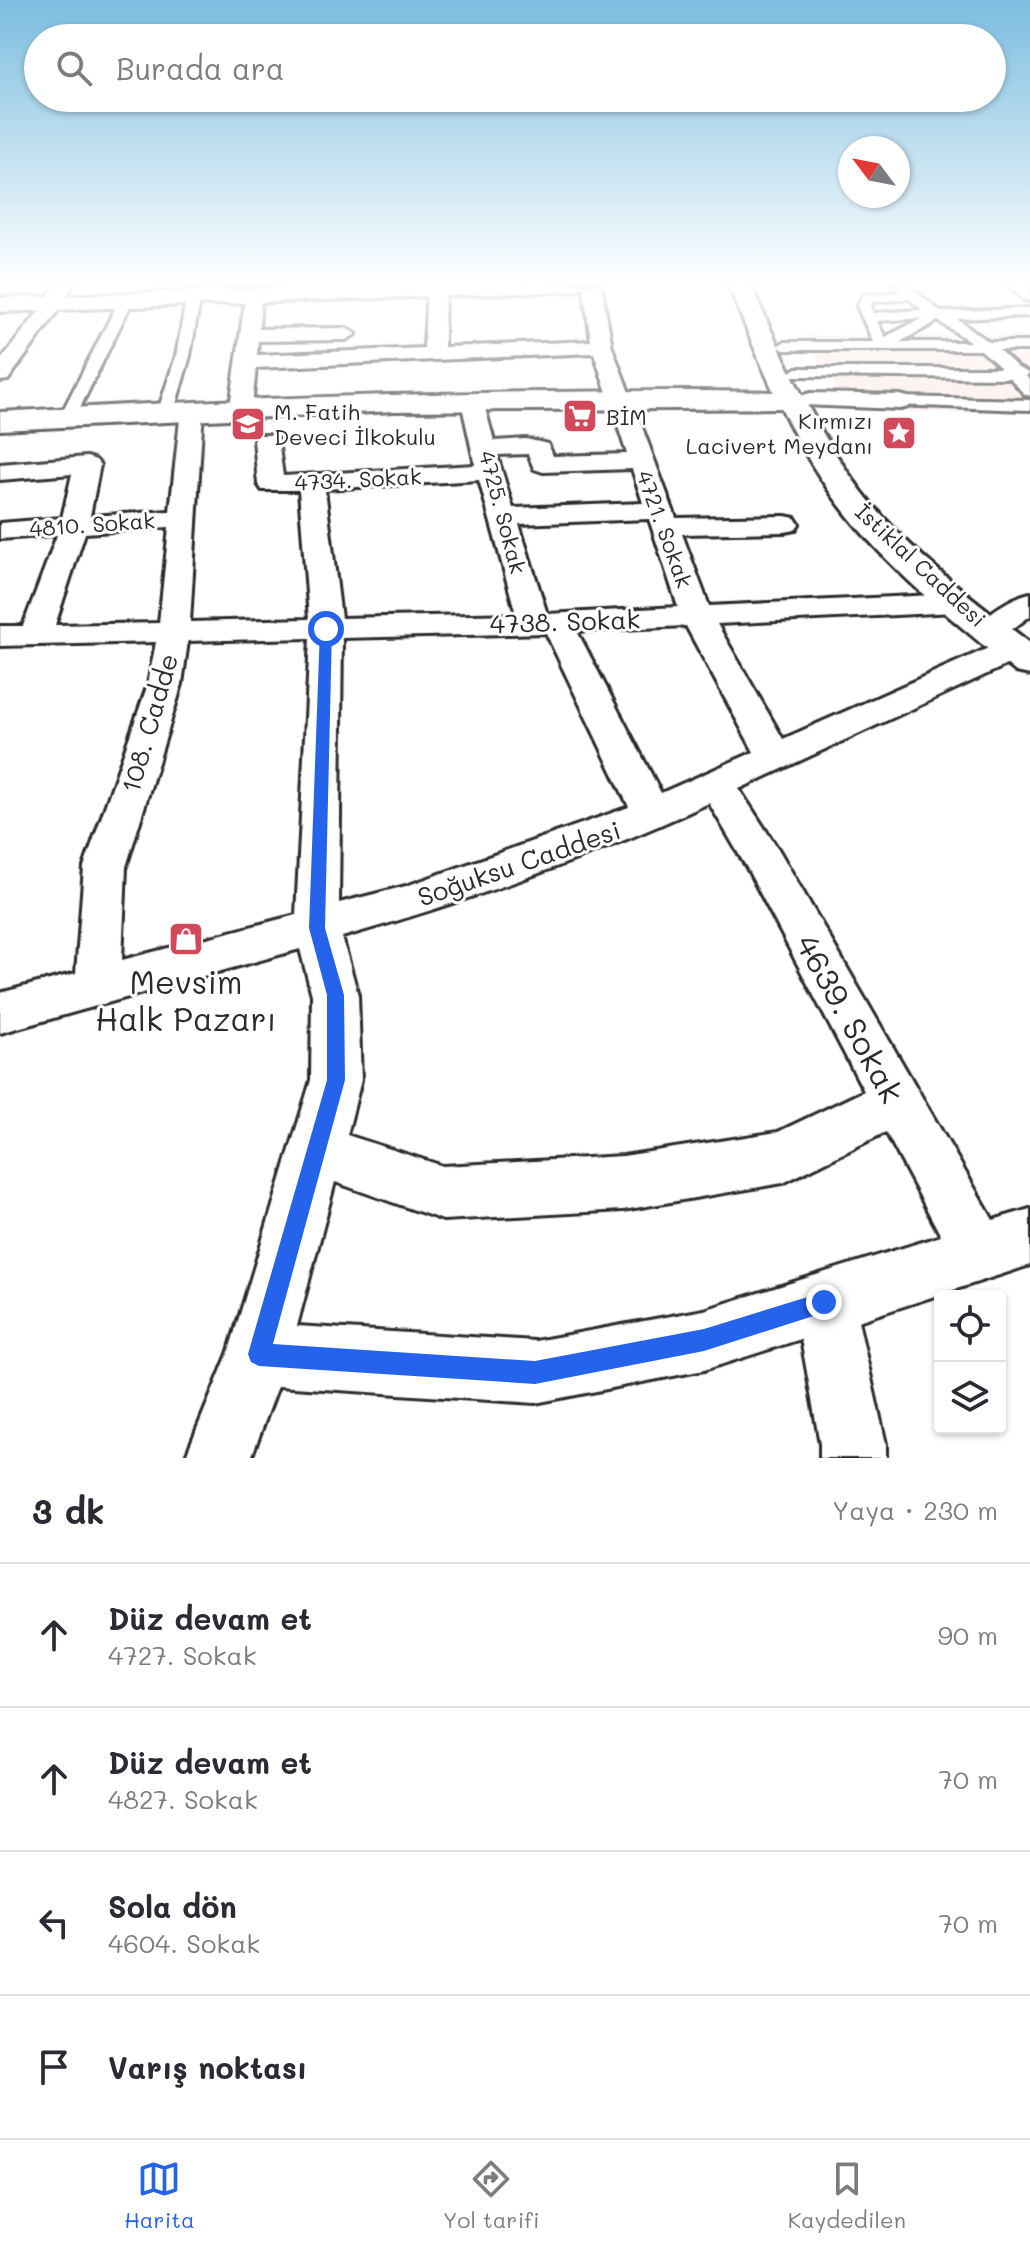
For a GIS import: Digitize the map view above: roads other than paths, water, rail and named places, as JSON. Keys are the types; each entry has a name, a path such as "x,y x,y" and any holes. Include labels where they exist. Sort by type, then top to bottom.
{"street":[{"path":"0,375 17,352"},
{"path":"68,416 100,352"},
{"path":"179,410 184,352"},
{"path":"241,407 249,352"},
{"path":"248,362 496,352"},
{"name":"4721. Sokak","path":"604,352 697,617 776,759"},
{"name":"İstiklal Caddesi","path":"777,352 850,498 884,536 955,603 1011,647"},
{"path":"994,352 1023,373 1030,391"},
{"path":"0,421 241,407 799,391 1023,373"},
{"path":"799,391 900,402 1030,405"},
{"name":"4725. Sokak","path":"472,401 503,517 546,623 652,814"},
{"name":"108. Cadde","path":"98,985 105,867 165,684 174,630 184,518 179,410"},
{"name":"4734. Sokak","path":"266,440 271,484 487,461 526,446 539,449 543,464 641,461"},
{"path":"0,472 87,465 74,526 36,634"},
{"path":"218,1458 259,1354 336,1080 335,995 317,928 326,629 311,481"},
{"path":"503,517 662,518 785,524"},
{"name":"4810. Sokak","path":"0,531 184,518"},
{"name":"Soğuksu Caddesi","path":"0,1013 410,901 617,829 718,786 1011,647 1030,602"},
{"name":"4738. Sokak","path":"0,636 546,623 955,603"},
{"name":"4639. Sokak","path":"718,786 765,863 896,1101 1005,1244"},
{"path":"317,1150 443,1193 623,1183 783,1157 896,1101"},
{"path":"259,1354 535,1372 704,1340 1005,1244"},
{"path":"824,1302 853,1444 853,1458"}],"place":[{"name":"BİM","path":"580,416"},
{"name":"M. Fatih Deveci İlkokulu","path":"248,424"},
{"name":"Kırmızı Lacivert Meydanı","path":"899,433"},
{"name":"Mevsim Halk Pazarı","path":"186,939"}]}
